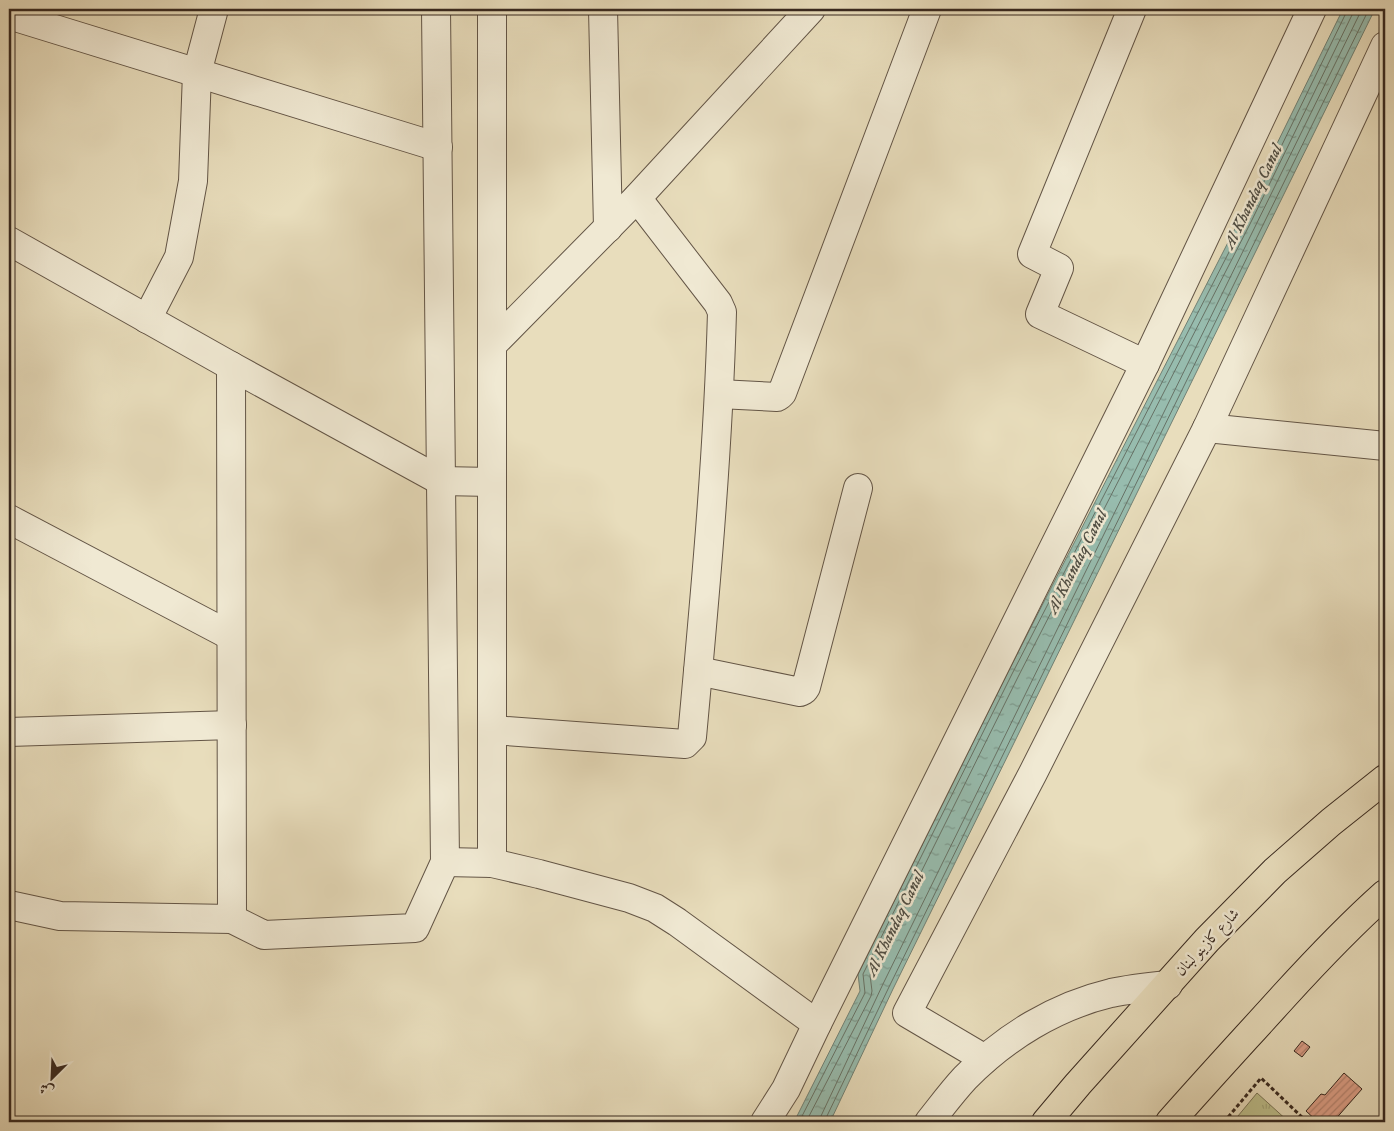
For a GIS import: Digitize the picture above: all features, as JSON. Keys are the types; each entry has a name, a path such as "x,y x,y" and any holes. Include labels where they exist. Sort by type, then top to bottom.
{"main road":[{"name":"شارع كازينو لبنان","path":"1046,1122 1207,940 1275,870 1385,779"},
{"path":"1170,1122 1308,970 1385,894"}],"street":[{"path":"147,319 179,257 194,181 197,73 214,9"},
{"path":"9,905 60,916 232,919 264,935 416,928 444,862 436,9"},
{"path":"603,9 608,228"},
{"path":"492,345 637,198 810,9"},
{"path":"719,394 780,396 782,393 926,9"},
{"path":"1132,9 1032,254 1059,268 1040,314 1145,364"},
{"path":"765,1122 786,1089 1145,364 1312,9"},
{"path":"492,863 492,345 497,12"},
{"path":"9,15 438,147"},
{"path":"985,1059 907,1014 1033,773 1207,428 1385,46"},
{"path":"492,730 685,744 692,737 719,394 722,312 637,198"},
{"path":"9,241 441,481 492,482"},
{"path":"231,366 232,919"},
{"path":"1207,428 1385,446"},
{"path":"698,671 800,692 804,690 858,488"},
{"path":"9,519 232,636"},
{"path":"9,732 232,725"},
{"path":"444,862 492,863 620,896 655,908 817,1024"},
{"path":"929,1122 964,1079 985,1059 1008,1041 1057,1012 1111,993 1168,985"}],"path":[{"path":"1224,1122 1261,1078 1307,1122"}],"green space":[{"path":"1257,1093 1289,1122 1233,1122"}],"water":[{"name":"Al Khandaq Canal","path":"1343,9 1375,9 893,989 830,1122 794,1122 860,991 858,974 1008,672 1240,219"}],"building":[{"path":"1302,1041 1310,1047 1302,1057 1294,1051"},
{"path":"1344,1073 1362,1089 1333,1122 1318,1122 1306,1111 1321,1094 1325,1095"}]}
